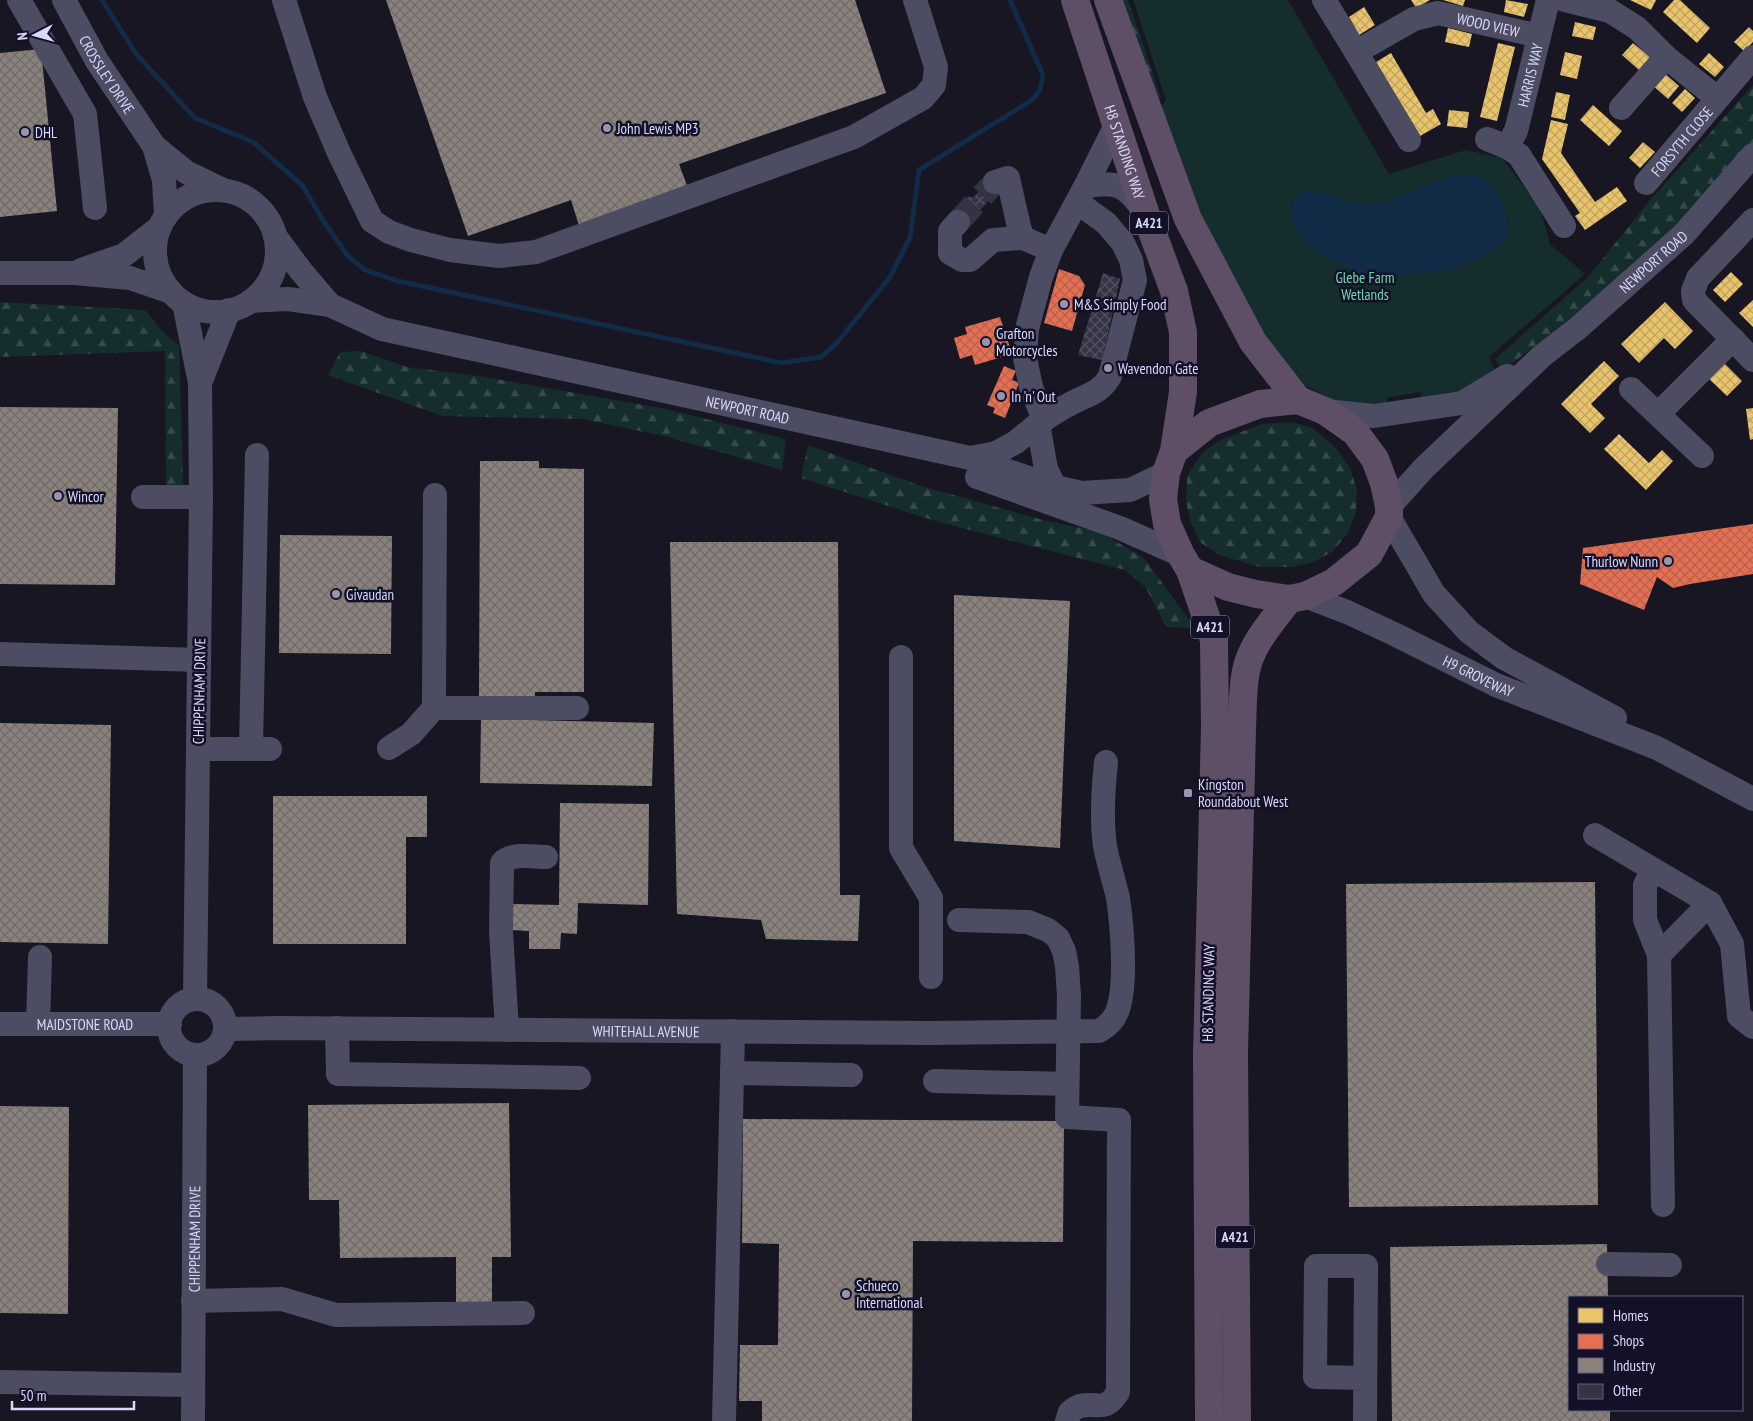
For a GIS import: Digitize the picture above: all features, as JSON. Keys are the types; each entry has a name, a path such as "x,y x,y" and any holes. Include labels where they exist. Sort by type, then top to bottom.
{"highway":[{"name":"H8 STANDING WAY","path":"1075,0 1147,218 1174,291 1183,332 1183,392 1163,499 1167,524 1186,562 1214,640 1215,688 1228,727 1238,1415"},
{"name":"A421","path":"1108,0 1188,220 1253,342 1298,400"},
{"path":"1170,462 1209,423 1260,404 1298,400 1325,411 1355,432 1375,459 1384,483 1389,512 1369,554 1334,582 1297,597 1256,594 1228,587 1186,562"},
{"name":"H8 STANDING WAY","path":"1209,1421 1206,1055 1228,727 1244,683 1246,670 1256,646 1297,597"}],"street":[{"path":"19,0 85,114 95,208"},
{"name":"CROSSLEY DRIVE","path":"64,0 97,61 154,146 186,172 223,190"},
{"path":"284,0 316,97 339,153 372,221 389,232 411,240 450,250 499,256 536,252 854,137 923,98 934,85 936,67 915,0"},
{"path":"1324,0 1409,140"},
{"name":"HARRIS WAY","path":"1548,0 1516,131 1497,143 1519,156 1564,226"},
{"name":"FORSYTH CLOSE","path":"1565,0 1610,11 1637,28 1666,57 1717,98"},
{"name":"WOOD VIEW","path":"1356,52 1438,6 1539,36"},
{"path":"1620,108 1666,57"},
{"name":"FORSYTH CLOSE","path":"1646,183 1753,57"},
{"path":"1056,487 1046,468 1041,422 1025,358 1027,329 1041,277 1051,250 1116,126"},
{"name":"CROSSLEY DRIVE","path":"154,146 164,180 163,221"},
{"name":"NEWPORT ROAD","path":"1389,512 1424,468 1543,355 1578,328 1684,234 1753,155"},
{"path":"995,182 1008,178 1023,238"},
{"path":"1081,194 1101,183 1119,186 1134,196 1147,218"},
{"path":"0,273 75,273 130,278 199,309 214,312 229,310 251,301 264,288 273,272 276,254 275,236 268,219 256,205 241,195 223,190 207,190 191,195 178,204 163,221 124,255 75,273"},
{"path":"970,458 996,453 1016,442 1041,422 1071,404 1097,392 1107,383 1110,376 1135,280 1132,260 1123,243 1081,194"},
{"path":"1753,220 1698,278 1693,291 1694,300 1753,360"},
{"path":"163,221 156,244 156,261 161,278 178,298"},
{"path":"958,222 950,231 950,252 962,260 970,260 993,240 1023,238 1051,250"},
{"name":"NEWPORT ROAD","path":"275,236 330,305"},
{"name":"CHIPPENHAM DRIVE","path":"178,298 200,383 200,660 195,999"},
{"name":"NEWPORT ROAD","path":"251,301 288,299 330,305 382,329 970,458 1056,487 1082,493 1130,490 1170,462"},
{"name":"CHIPPENHAM DRIVE","path":"200,383 229,310"},
{"path":"1658,414 1732,339"},
{"name":"NEWPORT ROAD","path":"1325,411 1374,416 1462,402 1543,355"},
{"path":"1631,389 1702,456"},
{"path":"802,421 1100,520 1186,562"},
{"path":"198,749 260,749 257,455"},
{"path":"389,748 411,734 434,708 435,494"},
{"path":"143,497 201,497"},
{"name":"H9 GROVEWAY","path":"1389,512 1434,594 1469,632 1504,658 1628,725 1657,748"},
{"name":"H9 GROVEWAY","path":"1297,597 1348,612 1496,685 1657,748 1753,799"},
{"path":"0,654 200,660"},
{"path":"901,656 901,848 931,898 931,977"},
{"path":"434,708 577,708"},
{"name":"WHITEHALL AVENUE","path":"225,1029 337,1028 930,1033 1068,1040 1099,1031 1106,1028 1118,1009 1121,994 1122,963 1118,898 1105,846 1103,823 1102,796 1106,762"},
{"path":"1595,835 1710,903 1732,944 1739,1016 1753,1027"},
{"path":"507,1030 501,931 502,863 506,858 515,856 546,857"},
{"path":"1653,870 1645,885 1645,920 1659,955 1663,1205"},
{"path":"1659,955 1710,903"},
{"path":"959,920 1028,922 1048,930 1058,938 1064,951 1067,966 1069,996 1067,1117 1119,1120 1118,1392 1112,1402 1102,1406 1079,1406 1070,1412 1068,1421"},
{"path":"38,1024 40,958"},
{"path":"195,999 211,1002 217,1007 225,1021 224,1036 215,1048 202,1055 194,1055 179,1048 173,1041 170,1033 170,1024 172,1016 181,1004 195,999"},
{"name":"MAIDSTONE ROAD","path":"0,1024 170,1024"},
{"path":"337,1028 338,1074 579,1078"},
{"path":"724,1421 733,1031"},
{"name":"CHIPPENHAM DRIVE","path":"193,1421 194,1055"},
{"path":"732,1073 851,1075"},
{"path":"935,1081 1067,1084"},
{"path":"1608,1264 1670,1265"},
{"path":"1365,1378 1315,1378 1316,1266 1366,1266 1365,1421"},
{"path":"193,1301 282,1298 336,1315 522,1313"},
{"path":"0,1382 193,1385"}],"green space":[{"path":"1116,0 1128,0 1161,98 1152,103"},
{"name":"Glebe Farm Wetlands","path":"1133,0 1288,0 1389,174 1466,150 1502,158 1540,208 1550,244 1585,274 1489,357 1496,373 1458,397 1423,405 1420,392 1387,398 1387,407 1334,400 1304,385 1278,363 1240,301 1156,113 1166,100"},
{"path":"1753,85 1753,145 1703,203 1585,307 1502,371 1495,359 1587,278 1651,199"},
{"path":"0,302 145,310 165,334 179,345 183,484 166,491 165,351 0,357"},
{"path":"361,351 407,367 479,376 666,409 786,439 782,470 664,436 581,419 442,416 328,375 340,352"},
{"path":"1291,422 1313,428 1337,449 1350,468 1357,490 1356,512 1348,533 1333,551 1314,562 1292,567 1259,567 1220,555 1200,542 1190,521 1186,501 1187,476 1202,453 1220,440 1262,424"},
{"path":"808,445 921,486 1043,520 1100,532 1144,558 1195,628 1166,627 1146,588 1125,570 935,521 801,478"}],"water":[{"path":"1452,176 1477,177 1487,182 1493,188 1504,210 1509,234 1498,246 1478,260 1447,271 1390,276 1363,275 1316,252 1300,235 1291,219 1293,200 1303,191 1320,193 1358,204 1383,203"}],"building: Homes":[{"path":"1411,0 1430,0 1416,8"},
{"path":"1443,0 1465,0 1463,6"},
{"path":"1506,0 1528,4 1524,17 1504,12"},
{"path":"1630,0 1656,0 1651,10"},
{"path":"1674,0 1680,0 1710,28 1697,43 1663,12"},
{"path":"1364,7 1375,25 1359,35 1349,17"},
{"path":"1575,22 1596,27 1593,40 1572,36"},
{"path":"1749,27 1753,31 1753,42 1744,51 1734,42"},
{"path":"1448,28 1472,34 1469,47 1445,42"},
{"path":"1498,43 1515,47 1497,121 1480,117"},
{"path":"1633,43 1650,57 1639,70 1622,55"},
{"path":"1565,52 1582,56 1577,79 1560,75"},
{"path":"1391,53 1426,113 1433,109 1441,124 1420,136 1376,62"},
{"path":"1709,53 1724,67 1715,77 1699,64"},
{"path":"1663,72 1679,86 1668,99 1651,84"},
{"path":"1685,89 1695,98 1682,112 1672,103"},
{"path":"1556,92 1570,95 1565,120 1551,117"},
{"path":"1593,105 1622,131 1609,146 1580,120"},
{"path":"1449,110 1469,112 1467,128 1447,126"},
{"path":"1551,120 1568,124 1561,153 1595,202 1617,187 1627,201 1585,230 1575,216 1580,213 1542,159"},
{"path":"1643,142 1655,152 1640,168 1629,158"},
{"path":"1731,272 1743,284 1725,302 1713,290"},
{"path":"1753,300 1753,327 1739,313"},
{"path":"1665,302 1693,331 1675,349 1664,338 1639,363 1621,344"},
{"path":"1604,361 1619,376 1591,404 1605,418 1590,433 1561,404"},
{"path":"1723,362 1742,381 1727,396 1708,378"},
{"path":"1753,408 1753,439 1750,440 1746,409"},
{"path":"1619,434 1649,463 1662,450 1673,461 1646,490 1604,449"}],"building: Shops":[{"name":"M&S Simply Food","path":"1059,269 1079,276 1085,285 1072,331 1044,323"},
{"path":"1000,317 1012,354 975,365 972,355 960,359 954,338 967,334 965,327"},
{"path":"1004,366 1016,371 1012,380 1019,383 1005,418 993,413 995,408 987,405"},
{"name":"Thurlow Nunn","path":"1753,524 1753,574 1673,588 1657,577 1644,610 1580,584 1583,548"}],"building: Industry":[{"name":"John Lewis MP3","path":"386,0 855,0 886,93 679,164 689,191 580,229 571,200 468,236"},
{"name":"DHL","path":"41,49 57,211 0,217 0,53"},
{"name":"Wincor","path":"0,407 118,408 115,585 0,584"},
{"path":"480,461 539,461 539,468 584,469 584,692 535,692 535,700 479,700"},
{"name":"Givaudan","path":"280,535 392,536 391,654 279,653"},
{"path":"670,542 838,542 840,895 860,895 858,941 766,939 761,920 677,914"},
{"path":"954,595 1070,601 1060,848 954,841"},
{"path":"481,719 654,723 652,786 480,783"},
{"path":"0,723 111,725 108,944 0,942"},
{"path":"273,796 427,796 427,837 406,837 406,944 273,944"},
{"path":"560,803 649,804 648,905 578,903 577,934 561,933 560,949 529,949 529,931 512,930 512,904 559,905"},
{"path":"1595,882 1598,1205 1349,1207 1346,884"},
{"path":"509,1103 511,1257 492,1257 492,1302 456,1302 456,1257 340,1258 339,1200 309,1200 308,1105"},
{"path":"0,1106 69,1107 68,1314 0,1313"},
{"name":"Schueco International","path":"743,1119 1064,1121 1063,1242 913,1241 912,1421 762,1421 762,1401 739,1401 740,1345 778,1345 779,1244 742,1243"},
{"path":"1607,1244 1608,1296 1568,1296 1568,1411 1610,1411 1610,1421 1392,1421 1390,1247"}],"building: Other":[{"path":"991,178 1001,187 964,227 951,215 969,196 973,198"},
{"path":"1103,273 1120,279 1102,360 1078,355"}],"waterway":[{"path":"102,0 136,54 195,118 253,142 302,185 347,255 365,270 398,281 782,363 821,357 836,344 890,277 910,238 919,170 1032,100 1040,90 1043,75 1010,0"}],"tunnel":[{"path":"958,222 995,182"}],"place":[{"name":"John Lewis MP3","path":"607,128"},
{"name":"DHL","path":"25,132"},
{"name":"M&S Simply Food","path":"1064,304"},
{"name":"Grafton Motorcycles","path":"986,342"},
{"name":"Wavendon Gate","path":"1108,368"},
{"name":"In 'n' Out","path":"1001,396"},
{"name":"Wincor","path":"58,496"},
{"name":"Thurlow Nunn","path":"1668,561"},
{"name":"Givaudan","path":"336,594"},
{"name":"Kingston Roundabout West","path":"1188,793"},
{"name":"Schueco International","path":"846,1294"}]}
